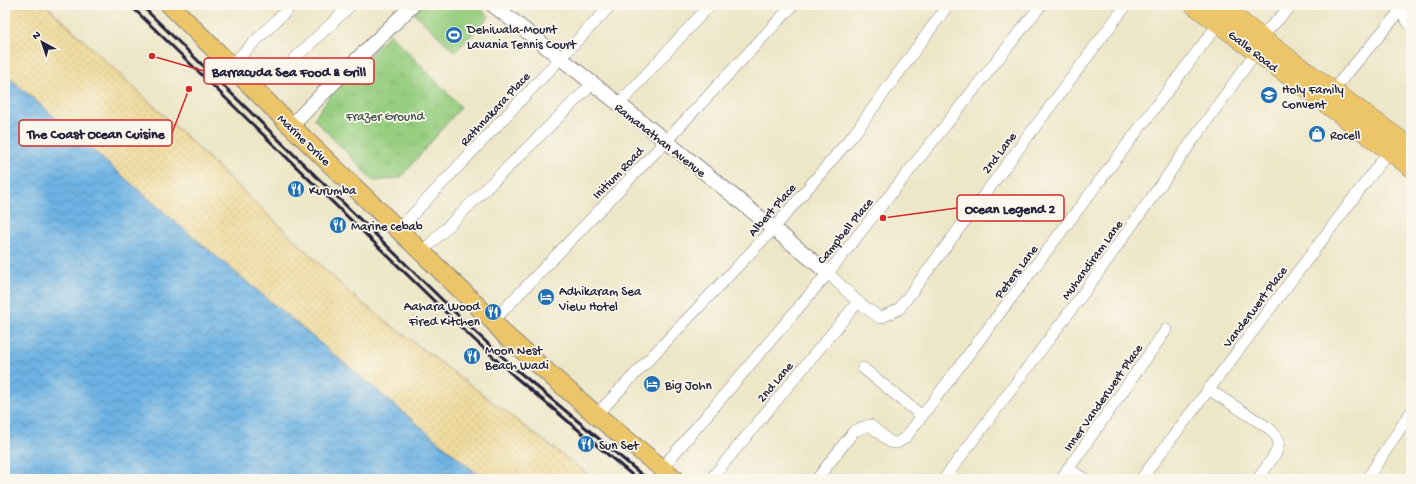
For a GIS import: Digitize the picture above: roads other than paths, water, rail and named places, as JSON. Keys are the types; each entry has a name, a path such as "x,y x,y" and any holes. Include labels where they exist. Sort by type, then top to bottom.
{"highway":[{"name":"Galle Road","path":"1194,5 1219,14 1411,167"},
{"name":"Galle Road","path":"1258,45 1333,90 1411,148"}],"main road":[{"name":"Marine Drive","path":"170,5 291,126 493,321 505,335 596,415 668,473"}],"street":[{"path":"230,66 292,5"},
{"path":"294,59 351,5"},
{"path":"291,126 413,5"},
{"name":"Ramanathan Avenue","path":"493,5 618,105 666,141 828,273"},
{"name":"Rathnakara Place","path":"398,230 559,58 611,5"},
{"path":"618,105 710,5"},
{"name":"Initium Road","path":"493,321 666,141 793,5"},
{"name":"Albert Place","path":"596,415 773,229 854,134 948,5"},
{"name":"Campbell Place","path":"668,473 1042,5"},
{"name":"2nd Lane","path":"711,479 858,302 880,318 899,309 1126,5"},
{"name":"Muhandiram Lane","path":"944,479 1077,302 1258,45 1292,5"},
{"path":"1333,90 1403,9 1411,26"},
{"name":"Peters Lane","path":"817,479 854,431 870,425 890,442 897,443 906,437 1219,14"},
{"path":"422,252 592,84"},
{"name":"Vanderwert Place","path":"1141,479 1390,150"},
{"path":"828,273 858,302"},
{"name":"Inner Vanderwert Place","path":"1061,479 1166,330"},
{"path":"863,368 922,416"},
{"path":"1208,389 1270,429 1279,440 1276,453 1258,479"},
{"path":"1367,479 1411,412"},
{"path":"1068,468 1084,479"}],"water":[{"path":"5,74 181,227 483,479 5,479"}],"railway":[{"path":"130,5 467,333 514,376 637,479"},
{"path":"141,5 471,328 518,371 647,479"}],"place":[{"name":"Dehiwala-Mount Lavania Tennis Court","path":"454,35"},
{"name":"Barracuda Sea Food & Grill","path":"152,56"},
{"name":"The Coast Ocean Cuisine","path":"189,89"},
{"name":"Holy Family Convent","path":"1269,95"},
{"name":"Rocell","path":"1317,134"},
{"name":"Kurumba","path":"296,189"},
{"name":"Ocean Legend 2","path":"883,218"},
{"name":"Marine cebab","path":"338,225"},
{"name":"Adhikaram Sea View Hotel","path":"546,297"},
{"name":"Aahara Wood Fired Kitchen","path":"493,312"},
{"name":"Moon Nest Beach Wadi","path":"472,356"},
{"name":"Big John","path":"652,384"},
{"name":"Sun Set","path":"586,444"}],"park label":[{"name":"Frazer Ground","path":"385,115"}]}
